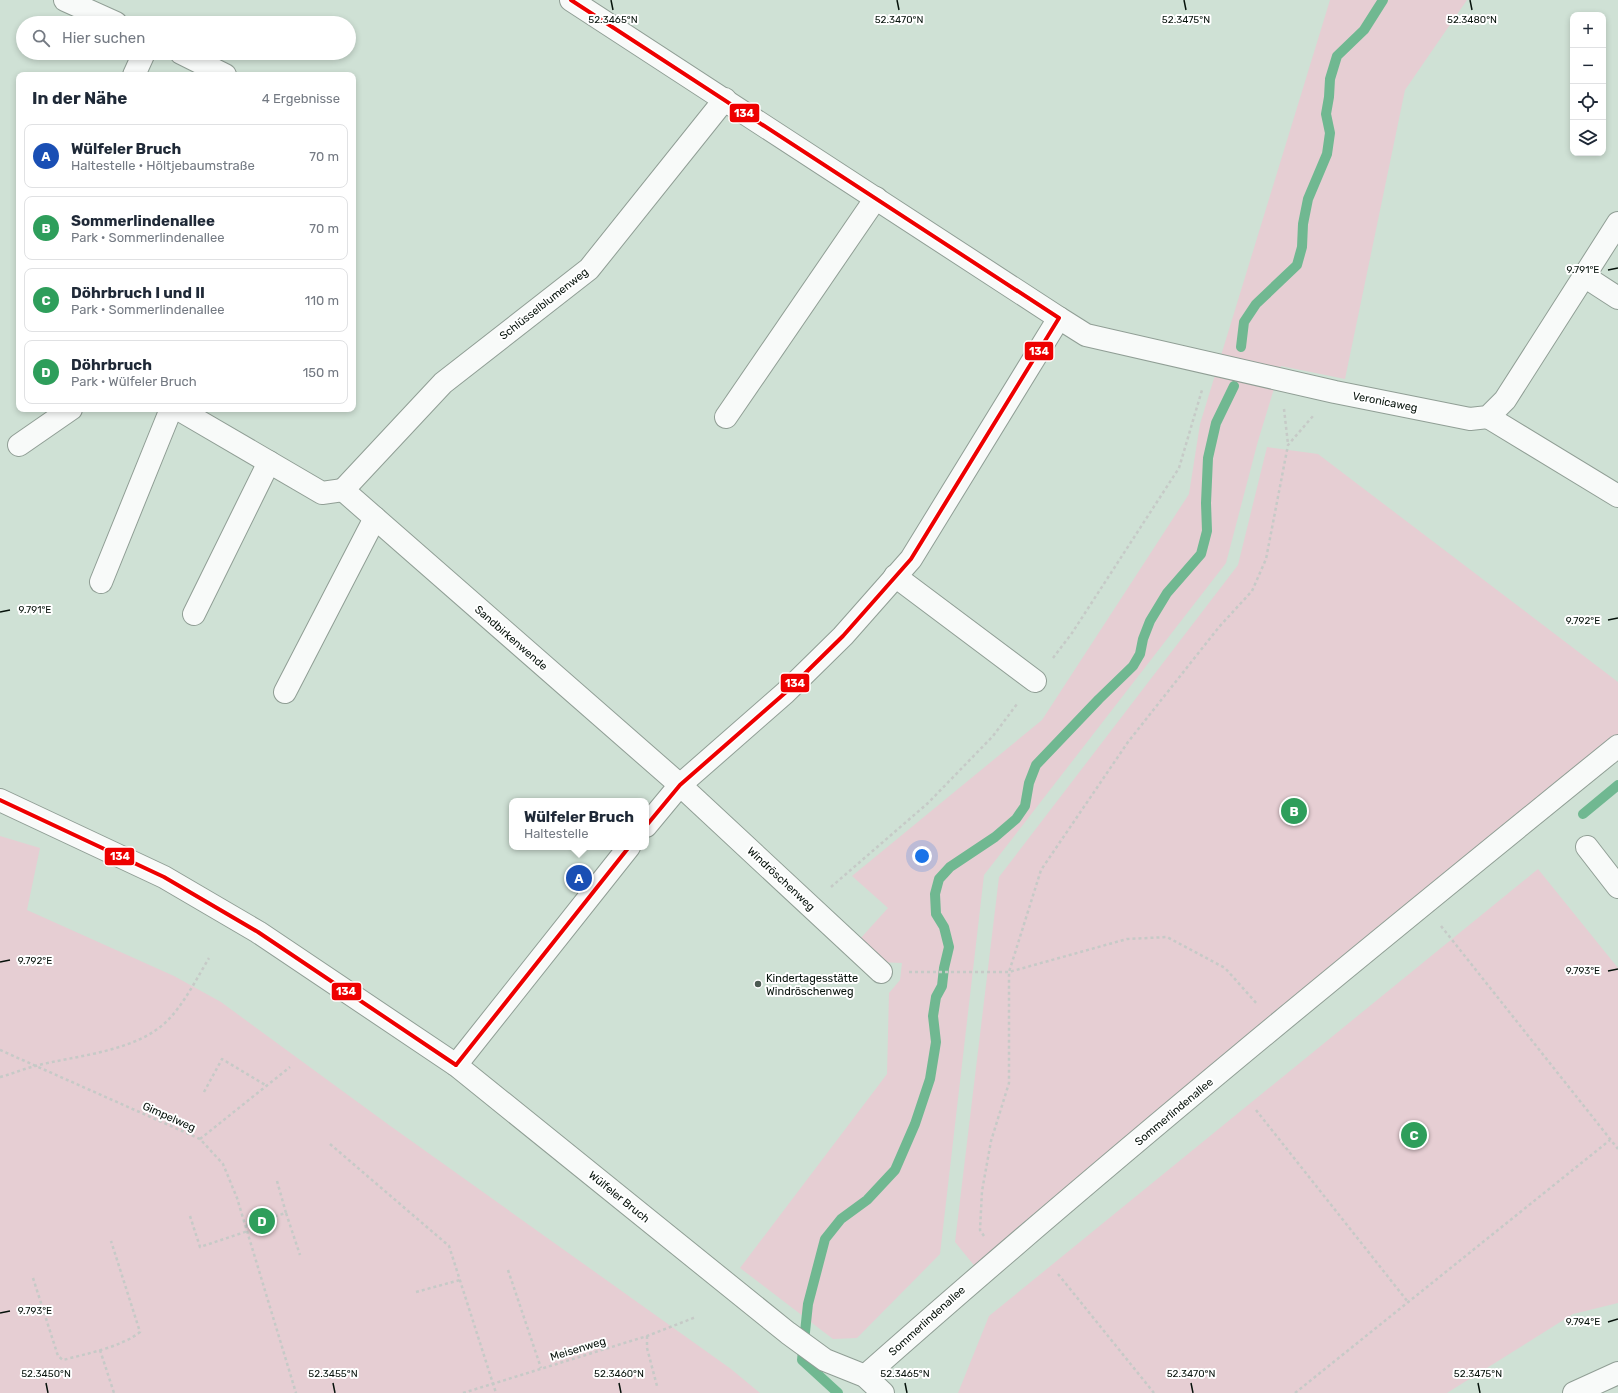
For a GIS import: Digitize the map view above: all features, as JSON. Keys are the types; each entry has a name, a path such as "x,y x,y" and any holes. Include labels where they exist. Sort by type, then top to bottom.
{"street":[{"path":"64,0 100,16"},
{"name":"Veronicaweg","path":"571,0 1086,335 1335,392 1470,419 1488,417"},
{"path":"135,72 141,60"},
{"path":"195,60 219,72"},
{"name":"Schlüsselblumenweg","path":"343,490 443,382 589,270 725,99"},
{"path":"726,417 876,198"},
{"path":"1618,223 1505,400 1488,417 1618,496"},
{"path":"1584,276 1618,298"},
{"path":"649,822 680,785 785,693 843,636 911,559 1059,318"},
{"path":"19,445 67,412"},
{"path":"101,582 170,412"},
{"path":"183,412 322,493 343,490"},
{"path":"194,614 269,462"},
{"name":"Sandbirkenwende","path":"343,490 680,785"},
{"path":"285,692 375,518"},
{"path":"895,576 1035,681"},
{"name":"Sommerlindenallee","path":"865,1376 1000,1257 1423,904 1618,746"},
{"name":"Windröschenweg","path":"680,785 881,972"},
{"name":"Wülfeler Bruch","path":"0,800 164,878 252,928 456,1065 788,1333 825,1360 865,1376 883,1393"},
{"path":"1587,847 1618,887"},
{"path":"456,1065 627,850"},
{"path":"1574,1393 1618,1373"}],"path":[{"path":"1000,1257 980,1230 982,1191 991,1141 1009,1083 1009,972 1041,870 1128,742 1219,627 1252,591 1266,560 1288,445 1335,392"},
{"path":"1423,904 1618,1149"},
{"path":"929,972 1009,972 1127,939 1167,938 1225,968 1277,1026"},
{"path":"0,1077 35,1066 118,1047 150,1035 169,1019 193,986 209,958"},
{"name":"Gimpelweg","path":"0,1050 200,1139 223,1164 237,1198 248,1231 296,1393"},
{"path":"204,1092 222,1059 267,1086"},
{"path":"200,1139 290,1067"},
{"path":"1256,1110 1408,1302"},
{"path":"1295,1393 1610,1140"},
{"path":"330,1144 449,1246 496,1393"},
{"path":"277,1181 300,1255"},
{"path":"246,1226 286,1213"},
{"path":"190,1216 200,1247 248,1231"},
{"path":"33,1278 58,1356 63,1360 100,1350 134,1337 140,1332 111,1241"},
{"path":"508,1270 541,1368"},
{"path":"1058,1274 1154,1393"},
{"path":"416,1292 460,1280"},
{"name":"Meisenweg","path":"463,1393 647,1336 696,1317"},
{"path":"647,1336 647,1348 657,1386"},
{"path":"100,1350 114,1393"}],"shaded area":[{"path":"1330,0 1467,0 1405,90 1345,379 1281,366 1258,441 1226,563 984,875 940,1254 857,1338 833,1339 740,1268 887,1074 889,993 900,980 902,963 879,962 859,940 888,908 852,876 1042,720 1189,494 1200,424"},
{"path":"1267,447 1318,454 1618,682 1618,746 981,1274 955,1242 999,877 1238,565"},
{"path":"0,836 40,848 27,910 174,976 221,1002 389,1125 731,1369 760,1393 0,1393"},
{"path":"1538,869 1618,968 1618,1303 1573,1314 1447,1393 958,1393 989,1316"}],"waterway":[{"path":"1241,347 1244,322 1256,304 1297,265 1302,247 1303,224 1308,199 1327,154 1330,133 1326,114 1330,79 1337,56 1364,30 1383,0"},
{"path":"838,1393 802,1360 808,1304 825,1239 841,1219 867,1200 895,1170 915,1124 930,1079 936,1042 933,1016 936,997 942,986 944,968 949,947 944,927 936,914 935,894 939,879 950,867 995,837 1016,819 1025,806 1029,783 1036,765 1133,666 1140,654 1143,639 1150,621 1167,593 1201,554 1207,531 1206,503 1208,458 1216,423 1234,386"},
{"path":"1583,814 1618,785"}],"transit line":[{"name":"134","path":"571,0 1059,318 911,559 843,636 785,693 680,785 649,822"},
{"name":"134","path":"0,800 164,877 258,932 456,1065"},
{"name":"134","path":"456,1065 627,850"}],"place":[{"name":"Sommerlindenallee","path":"1294,811"},
{"name":"Wülfeler Bruch","path":"579,878"},
{"name":"Kindertagesstätte Windröschenweg","path":"758,984"},
{"name":"Döhrbruch I und II","path":"1414,1135"},
{"name":"Döhrbruch","path":"262,1221"}]}
